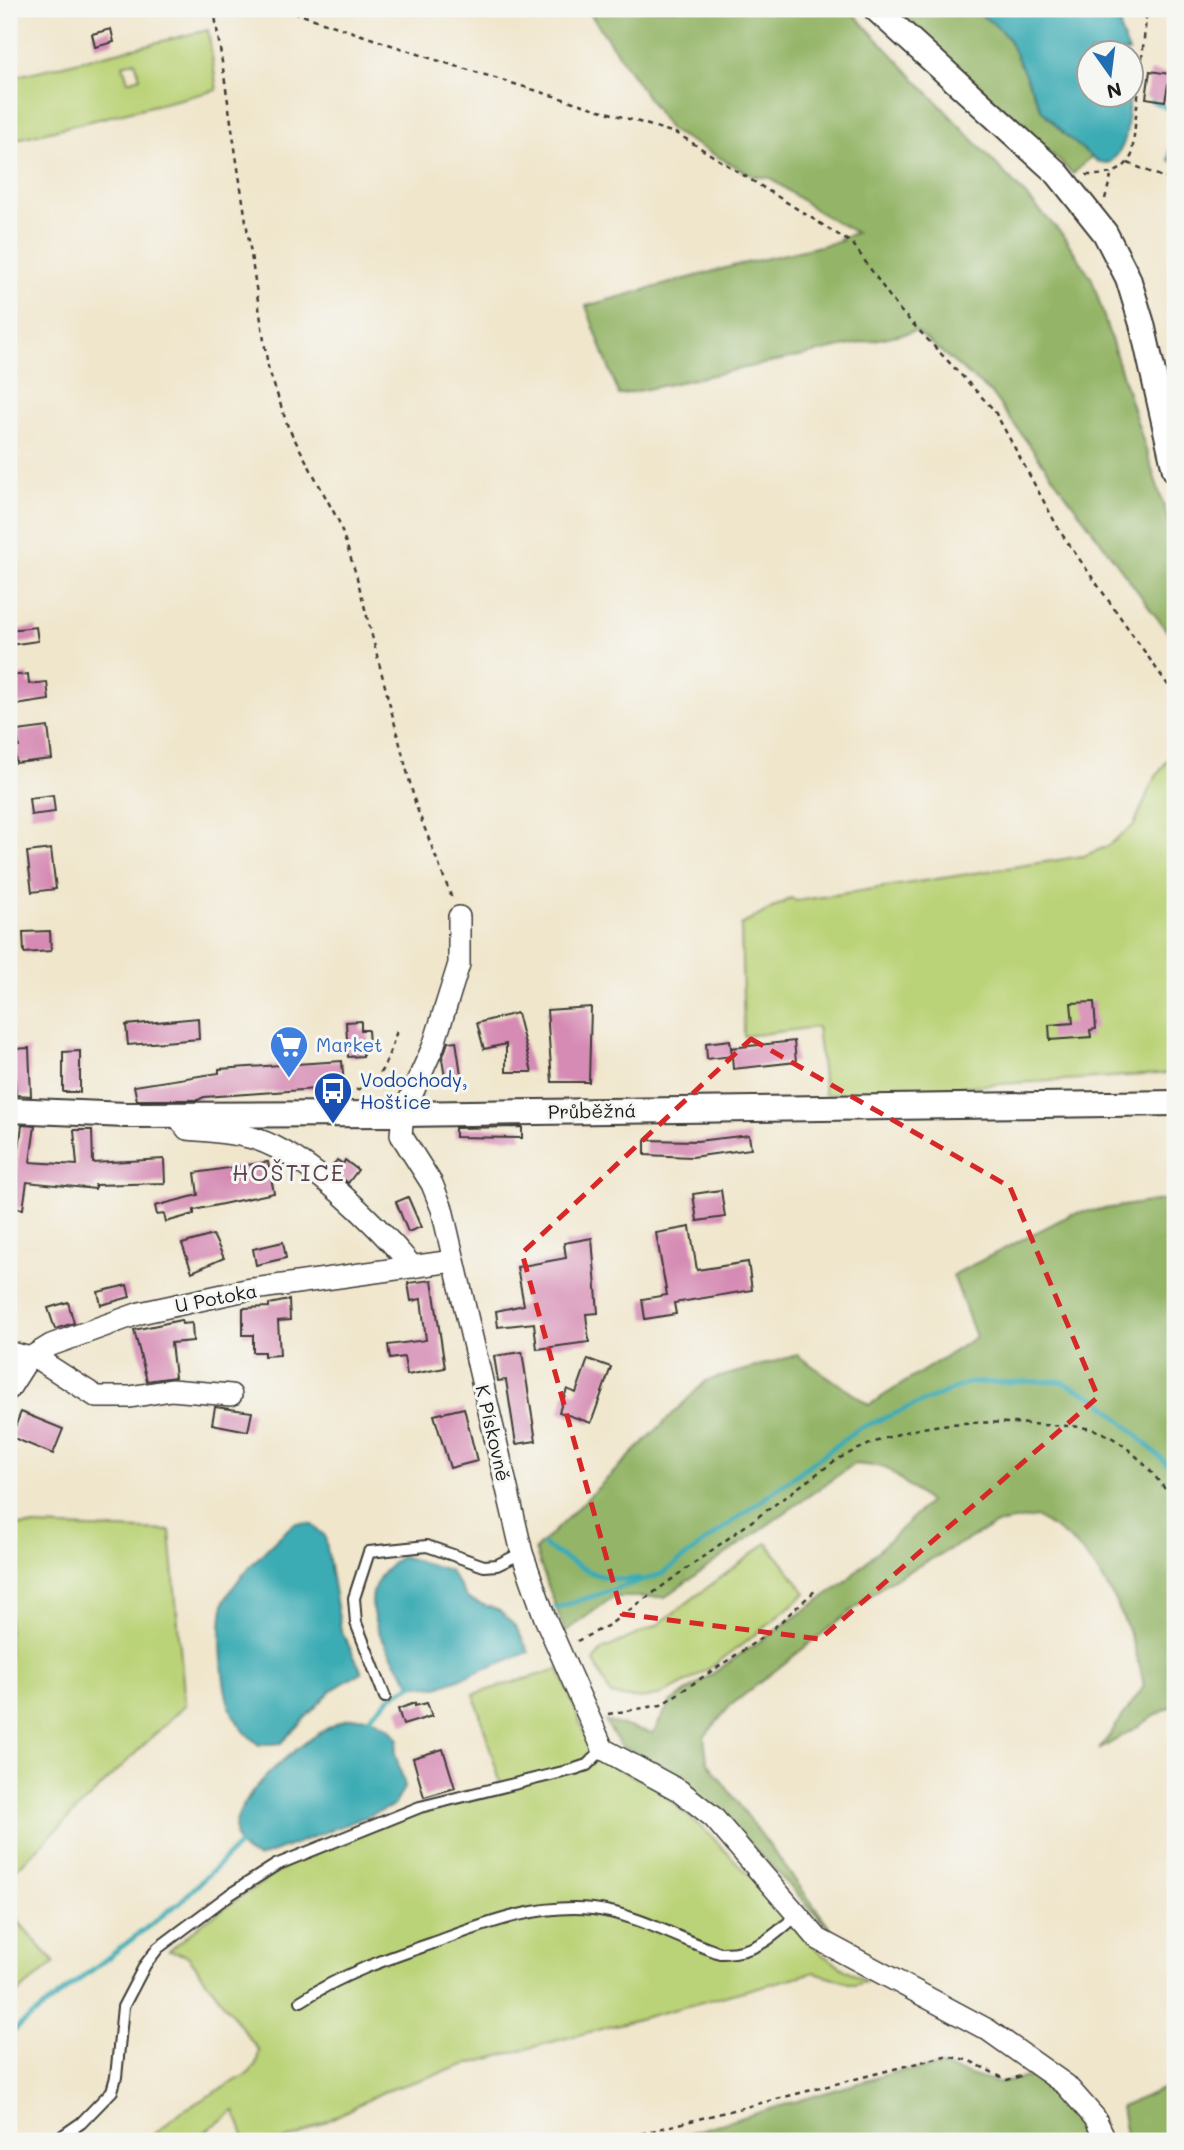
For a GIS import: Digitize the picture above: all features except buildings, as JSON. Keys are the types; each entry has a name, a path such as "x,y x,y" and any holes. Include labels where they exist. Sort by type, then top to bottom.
{"street":[{"path":"876,9 1058,174 1105,233 1128,278 1142,324 1175,470"},
{"path":"403,1114 433,1046 460,964 459,917"},
{"name":"Průběžná","path":"9,1110 176,1114 403,1114 1175,1103"},
{"path":"176,1114 187,1129 257,1140 294,1159 373,1220 413,1267"},
{"name":"K Pískovně","path":"403,1114 401,1135 432,1184 442,1209 522,1553 559,1651 603,1749"},
{"name":"U Potoka","path":"19,1356 140,1313 246,1290 453,1261"},
{"path":"9,1389 19,1356 41,1361 97,1397 130,1397 172,1390 230,1395"},
{"path":"603,1749 680,1791 713,1817 797,1915 827,1944 988,2030 1032,2059 1073,2093 1095,2118 1106,2141"}],"lane":[{"path":"385,1697 356,1623 354,1598 369,1552 427,1546 484,1566 497,1565 522,1553"},
{"path":"55,2141 80,2123 112,2091 116,2077 123,2007 145,1965 158,1948 218,1903 276,1865 321,1845 433,1802 587,1765 603,1749"},
{"path":"301,2001 330,1982 367,1966 521,1913 561,1907 595,1910 619,1915 720,1953 754,1949 771,1939 797,1915"}],"path":[{"path":"214,9 268,367 288,427 338,522 356,574 416,806 459,917"},
{"path":"284,9 433,59 678,134 853,244 897,307 993,410 1061,533 1175,695"},
{"path":"1058,174 1111,176 1129,163 1136,145 1147,9"},
{"path":"1129,163 1175,183"},
{"path":"337,1093 358,1091 382,1074 397,1031"},
{"path":"559,1651 609,1625 836,1460 877,1439 922,1426 1011,1422 1075,1427 1102,1433 1156,1475 1175,1503"},
{"path":"587,1713 601,1715 662,1705 766,1635 818,1588"},
{"path":"612,2141 945,2056 968,2060 1007,2080 1024,2074 1032,2059"}],"highlighted area":[{"path":"751,1039 1010,1187 1098,1397 820,1639 622,1614 522,1253"}],"green space":[{"path":"587,9 849,9 1063,235 1092,279 1175,542 1175,642 991,393 916,331 619,395 586,306 733,266 842,241 839,238 856,233 817,211 770,178 753,176 670,130"},
{"path":"896,9 971,9 994,24 1008,38 1042,111 1092,156 1073,174"},
{"path":"208,30 217,90 9,141 9,78","holes":["135,61 140,77 128,81 123,65"]},
{"path":"1175,754 1175,1073 825,1095 817,1027 744,1036 741,925 791,898 796,901 1083,856 1106,847 1134,825 1152,783 1170,756"},
{"path":"1175,1198 1175,1704 1099,1750 1144,1686 1140,1666 1118,1606 1095,1569 1068,1538 1036,1517 997,1524 888,1582 730,1706 704,1737 707,1761 834,1933 752,1846 670,1772 620,1745 605,1721 653,1733 670,1703 844,1583 929,1502 885,1467 854,1464 665,1597 613,1597 565,1632 535,1550 706,1381 797,1355 869,1405 976,1337 953,1275 1072,1214"},
{"path":"9,1525 170,1531 185,1705 9,1876"},
{"path":"767,1543 806,1593 730,1654 684,1683 647,1698 610,1694 594,1661 602,1650 656,1626"},
{"path":"559,1669 593,1755 579,1763 599,1759 653,1786 709,1834 754,1880 782,1916 823,1955 866,1982 855,1985 815,1972 462,2066 383,2092 298,2136 280,2141 246,2141 235,2111 191,2141 146,2141 182,2111 249,2073 256,2065 259,2051 188,1956 169,1951 205,1921 288,1865 376,1827 501,1785 474,1694"},
{"path":"9,1911 55,1963 9,2000"},
{"path":"944,2067 996,2083 1034,2076 1085,2126 1091,2141 662,2141 899,2071"},
{"path":"1175,2083 1175,2141 1127,2141 1121,2107"}],"water":[{"path":"971,9 1118,9 1123,38 1076,38 1076,108 1129,108 1124,141 1109,163 1098,162 1065,135 1042,111 1008,38 994,24"},
{"path":"1175,88 1175,163 1169,160"},
{"path":"295,1523 311,1524 325,1536 341,1630 362,1672 332,1690 281,1743 259,1745 240,1726 228,1701 222,1653 222,1614 224,1604 235,1584"},
{"path":"401,1556 449,1570 468,1599 500,1611 516,1627 529,1652 438,1687 412,1685 380,1635 372,1607 378,1580"},
{"path":"370,1717 390,1729 398,1739 395,1753 405,1786 394,1806 258,1858 239,1844 236,1825 244,1804 284,1759 331,1726 351,1718"}],"waterway":[{"path":"1152,101 1175,112"},
{"path":"556,1608 662,1574 858,1429 968,1383 1060,1381 1098,1399 1175,1471"},
{"path":"543,1545 601,1576 626,1580 639,1578"},
{"path":"366,1721 392,1696 416,1683"},
{"path":"9,2034 180,1902 244,1840"}],"place":[{"name":"Market","path":"289,1079"},
{"name":"Vodochody, Hoštice","path":"333,1125"}],"district":[{"name":"HOŠTICE","path":"289,1173"}]}
